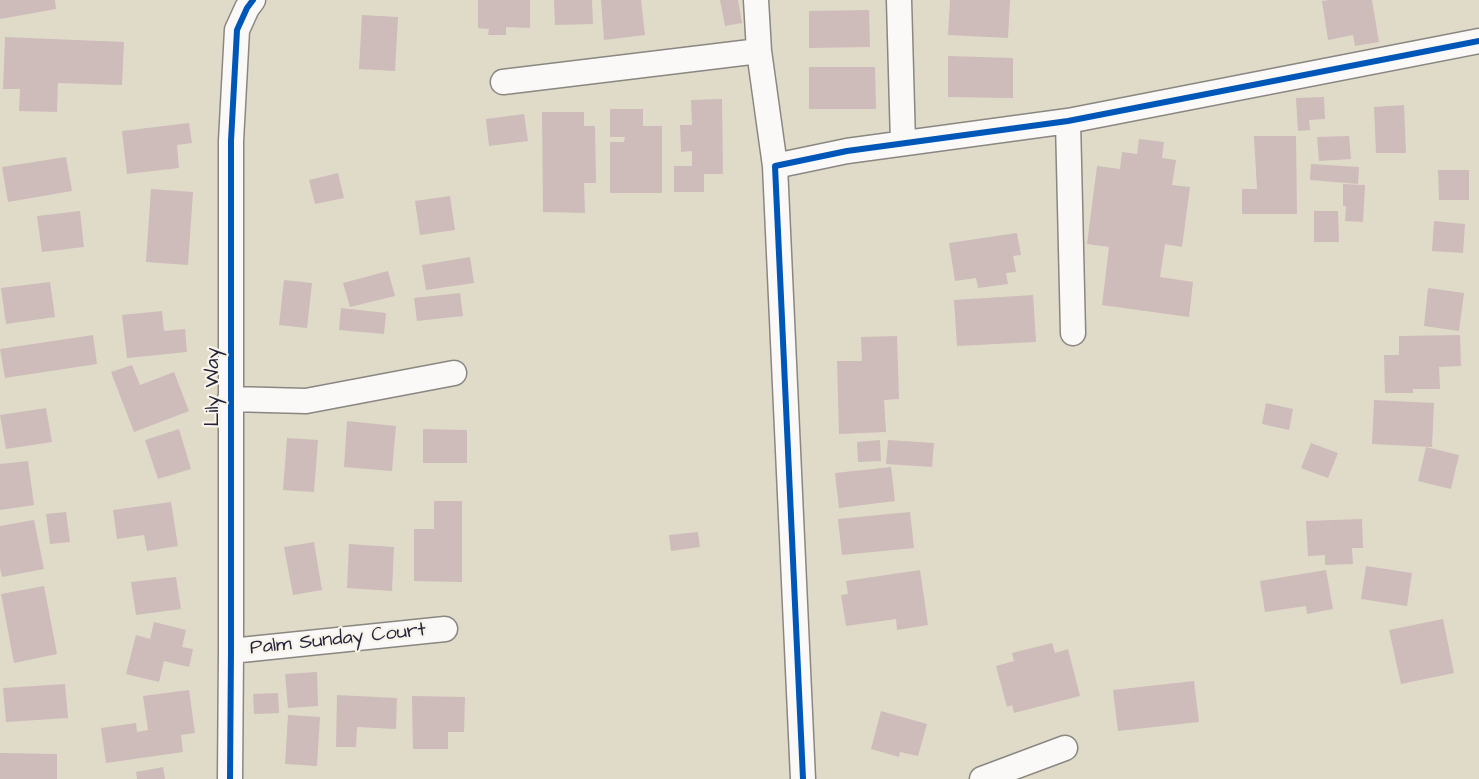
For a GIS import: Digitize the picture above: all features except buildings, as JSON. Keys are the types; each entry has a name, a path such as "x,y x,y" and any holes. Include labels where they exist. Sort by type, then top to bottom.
{"street":[{"name":"Lily Way","path":"230,779 231,141 237,30 247,8 254,0"},
{"path":"756,0 759,51 775,166 803,779"},
{"path":"899,0 903,143"},
{"path":"775,166 848,151 1068,121 1479,41"},
{"path":"503,82 759,51"},
{"path":"1068,121 1073,333"},
{"path":"230,399 306,401 454,373"},
{"name":"Palm Sunday Court","path":"231,651 445,629"},
{"path":"982,779 1065,748"}],"cycle path":[{"path":"230,779 231,141 237,30 253,0"},
{"path":"803,779 775,166 847,151 1068,121 1479,41"}]}
